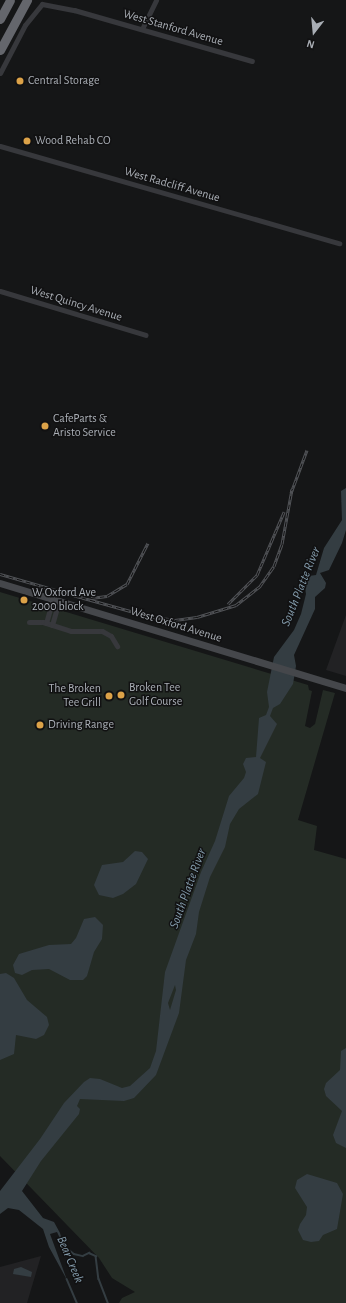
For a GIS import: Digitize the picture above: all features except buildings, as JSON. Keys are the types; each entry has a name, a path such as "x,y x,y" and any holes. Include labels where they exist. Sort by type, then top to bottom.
{"highway":[{"path":"0,19 10,0"},
{"path":"0,50 26,0"}],"main road":[{"name":"West Oxford Avenue","path":"0,583 346,688"}],"street":[{"path":"142,29 156,0"},
{"name":"West Stanford Avenue","path":"0,73 25,25 42,4 142,29 252,60"},
{"name":"West Radcliff Avenue","path":"0,146 339,243"},
{"name":"West Quincy Avenue","path":"0,292 146,335"},
{"path":"46,623 56,600"},
{"path":"52,625 56,600"},
{"path":"29,622 46,623 71,631 104,632 111,636 116,646"}],"shaded area":[{"path":"346,488 346,530 342,543 329,570 320,573 326,583 325,588 315,597 315,609 294,655 296,666 293,684 280,704 273,708 270,716 277,724 260,758 266,762 258,794 239,809 230,824 225,847 210,877 199,912 196,934 186,960 179,1013 156,1075 134,1098 124,1101 80,1099 77,1106 80,1109 79,1114 41,1161 22,1191 43,1218 54,1222 60,1233 64,1247 57,1232 50,1234 67,1280 49,1247 43,1229 19,1210 8,1208 0,1214 0,1191 40,1139 64,1103 84,1082 90,1078 100,1079 122,1088 130,1086 150,1068 156,1051 165,972 201,872 215,841 229,796 244,778 246,772 243,764 246,758 256,757 259,718 266,715 269,707 267,692 274,657 294,630 301,614 306,594 304,581 309,576 316,575 324,548 342,520 341,491","holes":["175,985 176,990 170,1010 168,1003"]},
{"name":"Broken Tee Golf Course","path":"0,592 308,685 309,690 312,691 305,726 310,728 315,724 323,690 335,693 298,820 317,826 314,850 346,859 346,1303 119,1303 122,1298 135,1292 112,1278 99,1258 0,1156"},
{"path":"346,615 346,676 326,670"},
{"path":"135,851 142,852 148,859 136,884 123,894 113,898 99,895 94,885 102,865 123,862"},
{"path":"95,917 103,925 102,939 94,952 87,976 83,980 70,980 49,969 32,970 22,975 15,973 13,965 19,954 49,945 71,944 76,938 84,919"},
{"path":"6,973 14,978 27,1000 47,1017 49,1025 44,1035 36,1039 16,1035 14,1054 0,1060 0,974"},
{"path":"346,1048 346,1148 336,1143 333,1135 342,1111 326,1096 324,1089 326,1083 340,1070 341,1051"},
{"path":"307,1174 337,1183 343,1194 337,1229 323,1235 319,1241 311,1242 303,1240 298,1230 306,1215 307,1207 295,1188 297,1180"},
{"path":"41,1256 27,1303 0,1303 0,1267"},
{"path":"21,1267 32,1272 31,1277 13,1274 14,1269"}],"waterway":[{"name":"Bear Creek","path":"63,1245 74,1254 83,1256 89,1253 96,1256 99,1279 108,1303"},
{"name":"Bear Creek","path":"67,1279 77,1303"}],"railway":[{"path":"291,493 307,450"},
{"path":"73,595 152,617 175,620 197,617 236,605 260,586 274,566 282,544 292,489"},
{"path":"228,604 257,575 284,512"},
{"path":"91,598 107,596 127,584 148,543"},
{"path":"0,574 77,596"}],"place":[{"name":"Central Storage","path":"20,81"},
{"name":"Wood Rehab CO","path":"27,141"},
{"name":"CafeParts & Aristo Service","path":"45,426"},
{"name":"W Oxford Ave 2000 block","path":"24,600"},
{"name":"Broken Tee Golf Course","path":"121,695"},
{"name":"The Broken Tee Grill","path":"109,696"},
{"name":"Driving Range","path":"40,725"}],"water label":[{"name":"South Platte River","path":"302,587"},
{"name":"South Platte River","path":"189,889"}]}
